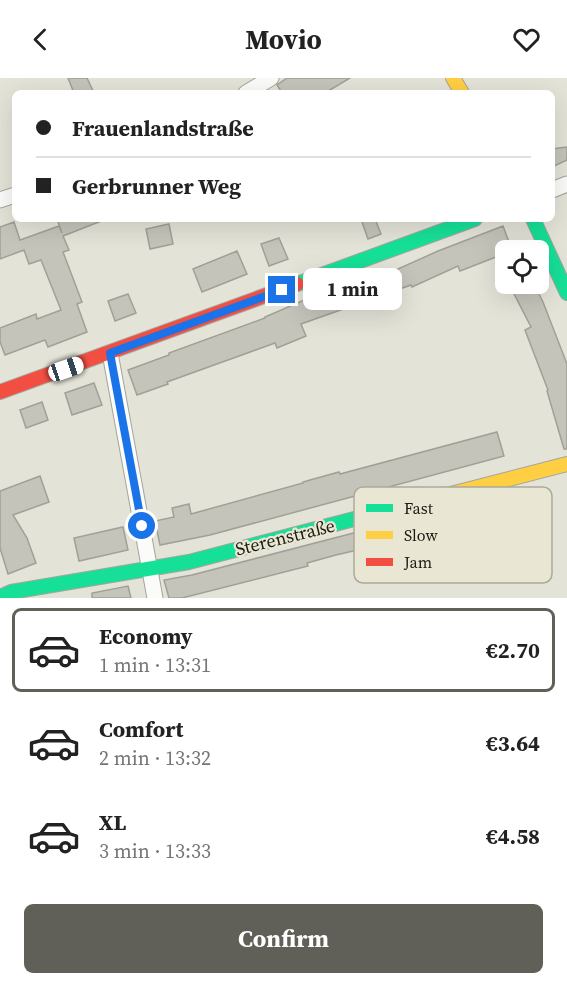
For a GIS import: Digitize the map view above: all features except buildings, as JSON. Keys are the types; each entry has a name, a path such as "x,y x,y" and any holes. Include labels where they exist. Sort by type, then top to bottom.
{"street":[{"path":"251,90 271,78"},
{"path":"0,392 467,222"},
{"path":"534,222 567,293"},
{"path":"110,353 155,598"},
{"name":"Sterenstraße","path":"478,487 567,464"},
{"name":"Sterenstraße","path":"0,597 11,592 189,562 354,519"}],"traffic: fast":[{"path":"297,284 467,222"},
{"path":"534,222 567,293"},
{"path":"0,597 11,592 189,562 354,519"}],"traffic: slow":[{"path":"453,78 460,90"},
{"path":"478,487 567,464"}],"traffic: jam":[{"path":"0,392 297,284"}],"route":[{"path":"142,526 110,353 282,290"}]}
